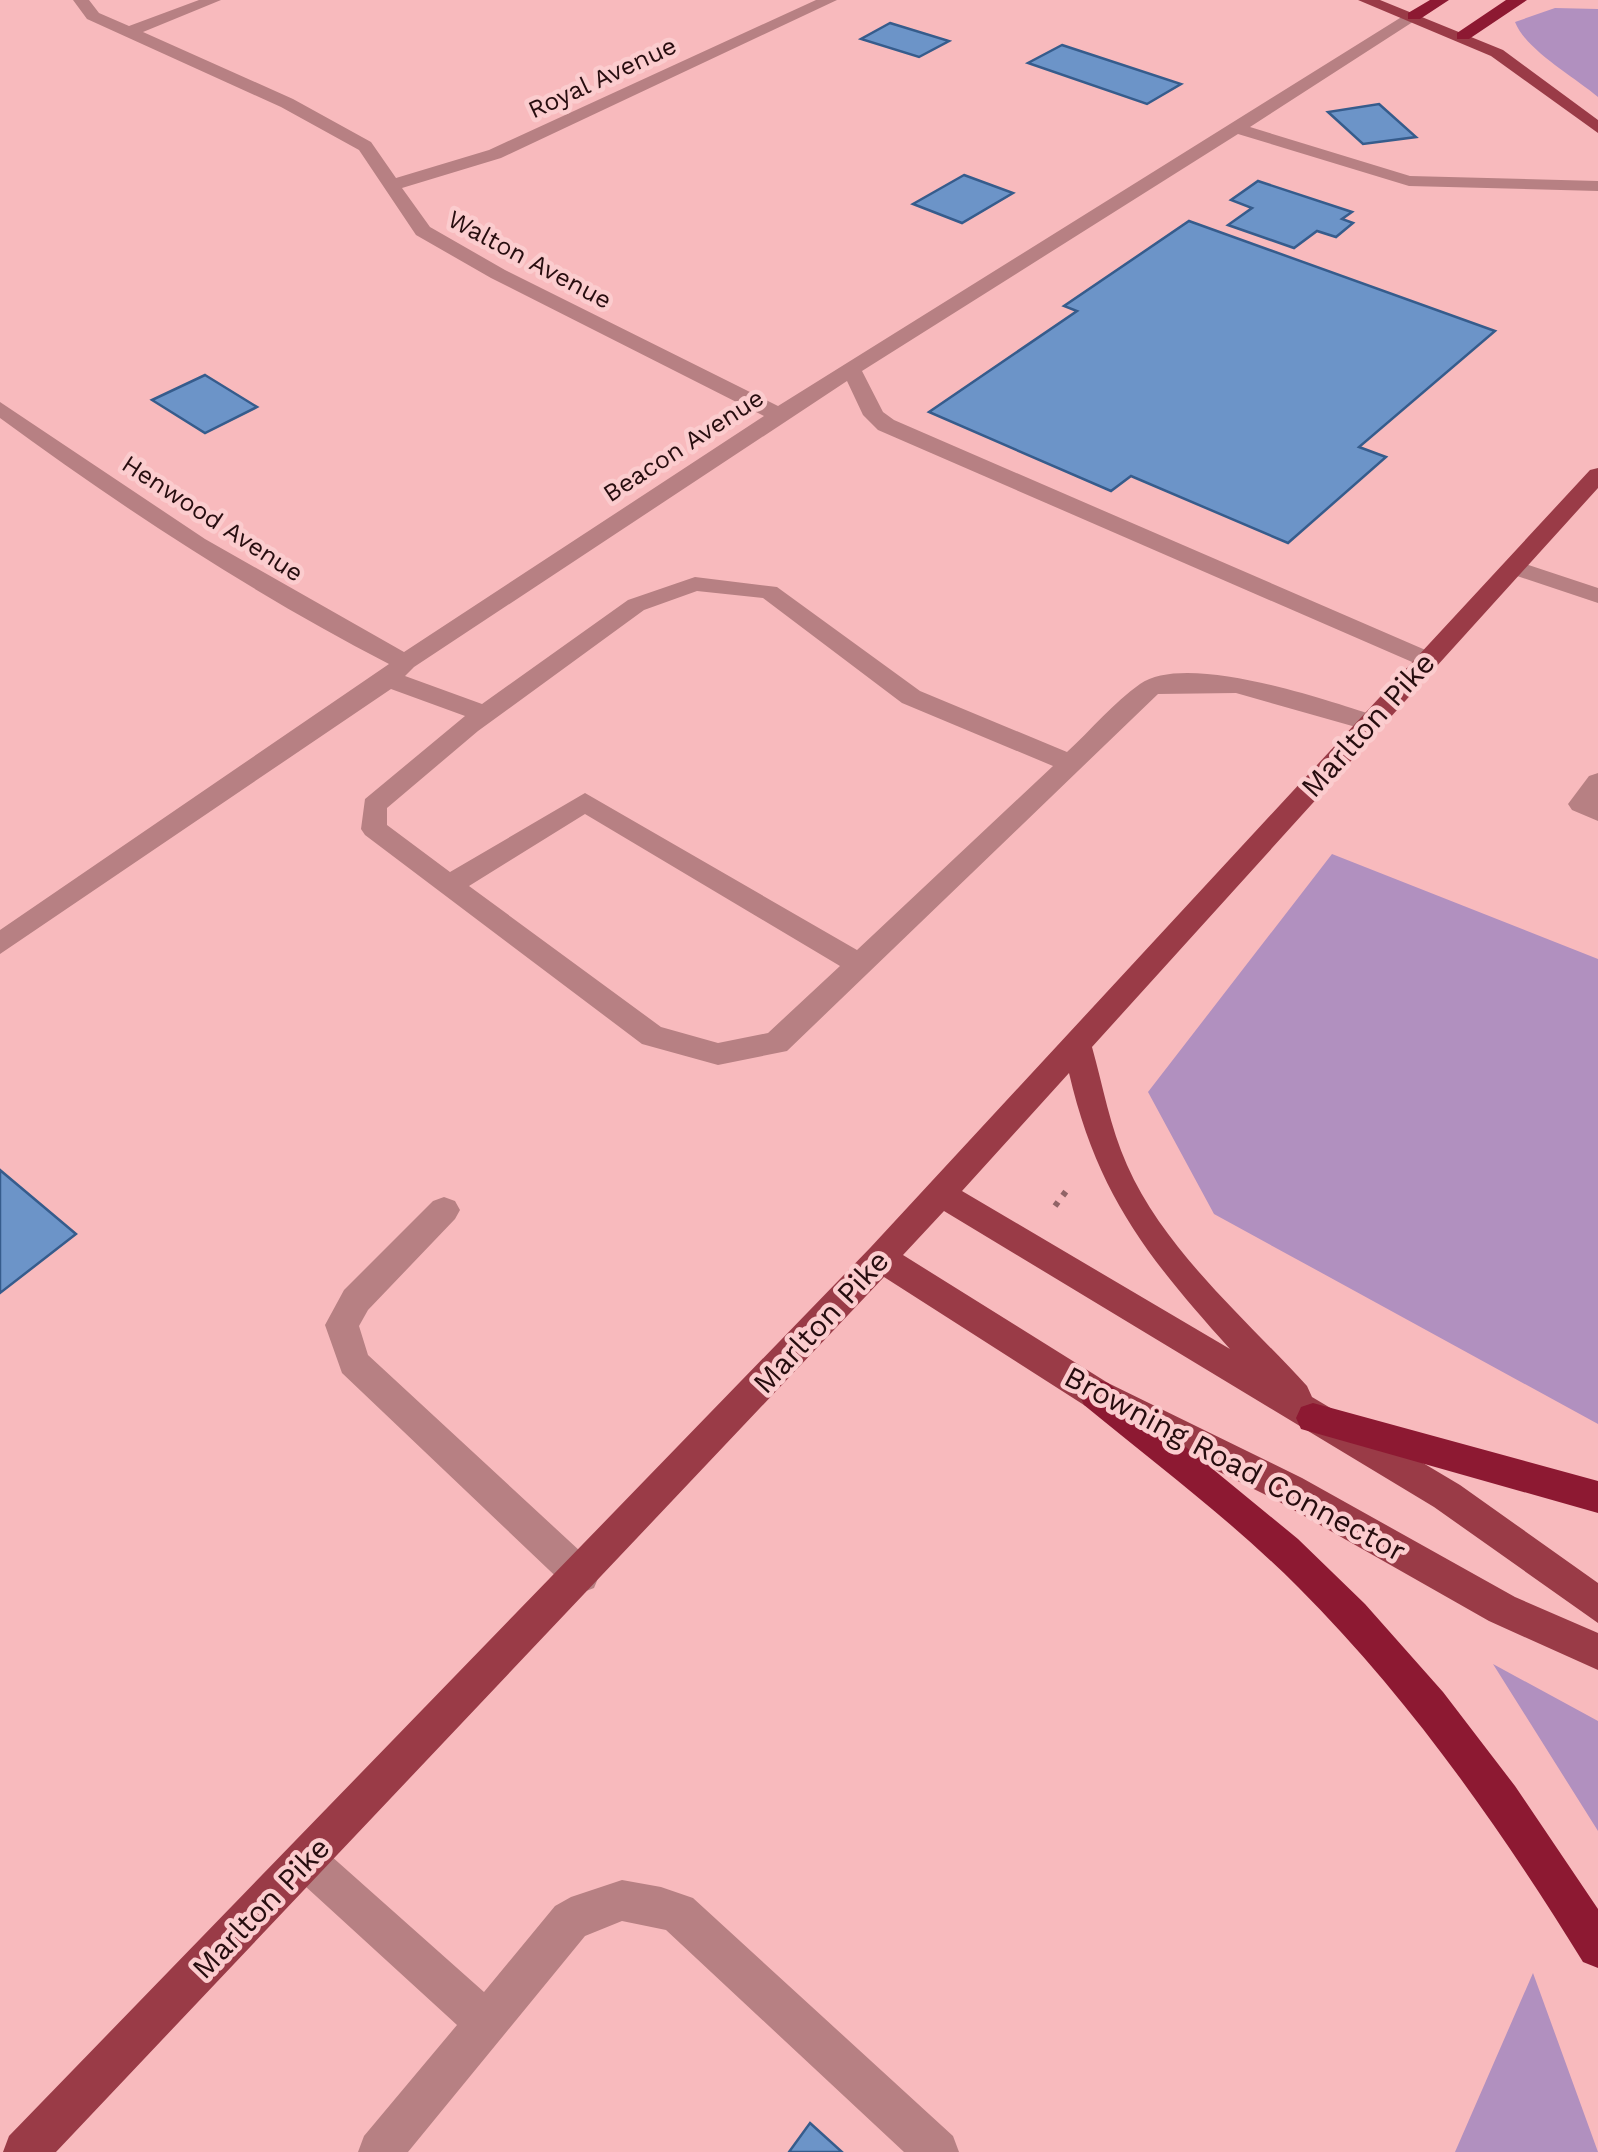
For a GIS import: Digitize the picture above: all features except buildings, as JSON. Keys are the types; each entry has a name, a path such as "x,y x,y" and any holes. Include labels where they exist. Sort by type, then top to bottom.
{"highway":[{"path":"1414,16 1441,0"},
{"path":"1463,36 1496,10 1519,0"},
{"path":"1096,1394 1260,1527 1314,1577 1451,1733 1534,1844 1598,1947"},
{"path":"1313,1418 1598,1497"}],"main road":[{"path":"1366,0 1463,36 1515,64 1598,128"},
{"name":"Marlton Pike","path":"25,2152 882,1258 1598,475"},
{"path":"1076,1044 1100,1135 1121,1186 1171,1254 1313,1418"},
{"path":"940,1193 1447,1496 1598,1605"},
{"name":"Browning Road Connector","path":"882,1258 1096,1394 1288,1489 1502,1609 1598,1652"}],"street":[{"name":"Walton Avenue","path":"81,0 93,16 132,30 287,103 365,146 423,231 498,274 779,414"},
{"path":"132,30 212,0"},
{"name":"Royal Avenue","path":"392,185 494,154 829,0"},
{"name":"Beacon Avenue","path":"0,944 779,414 1414,16"},
{"path":"1236,128 1408,181 1598,186"},
{"path":"850,369 874,415 886,425 1428,660"},
{"name":"Henwood Avenue","path":"0,408 62,454 397,671 486,714"},
{"path":"1513,567 1598,596"},
{"path":"1067,762 911,697 769,592 695,584 636,605 486,714 374,804 374,829 652,1036 718,1054 777,1043 1067,762 1151,687 1189,680 1247,684 1370,723"},
{"path":"1598,782 1580,804 1598,812"},
{"path":"450,885 584,802 858,964"},
{"path":"444,1210 356,1300 342,1326 354,1363 581,1576"},
{"path":"307,1860 486,2023"},
{"path":"380,2152 570,1921 603,1900 642,1902 678,1913 938,2152"}],"shaded area":[{"path":"1555,8 1598,9 1598,97 1529,43 1515,22"},
{"path":"1332,854 1598,959 1598,1424 1214,1214 1148,1092"},
{"path":"1493,1664 1598,1721 1598,1831"},
{"path":"1533,1973 1598,2152 1455,2152"}]}
